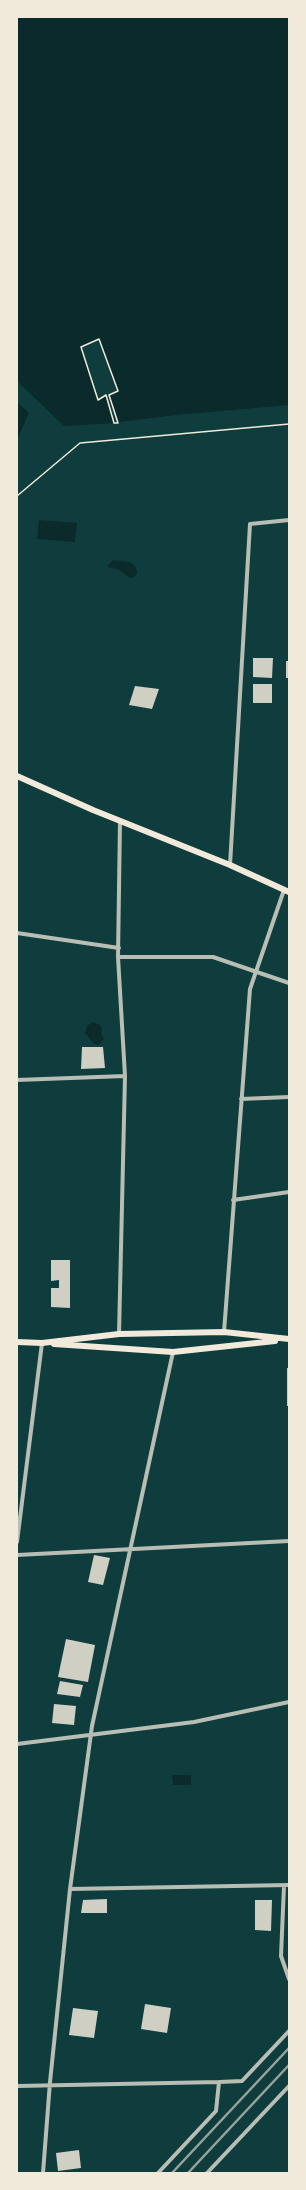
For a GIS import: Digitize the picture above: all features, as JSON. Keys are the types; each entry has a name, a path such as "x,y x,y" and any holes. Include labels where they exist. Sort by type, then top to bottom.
{"main road":[{"path":"17,776 120,821 230,865 287,891"},
{"path":"42,1343 119,1334 224,1332 287,1339"},
{"path":"17,1342 173,1352 287,1339"}],"street":[{"path":"230,865 250,524 289,520"},
{"path":"119,1334 125,1076 118,957 120,821"},
{"path":"224,1332 250,989 287,891"},
{"path":"17,933 118,948"},
{"path":"118,957 213,957 289,983"},
{"path":"17,1080 125,1076"},
{"path":"241,1099 289,1097"},
{"path":"233,1200 289,1192"},
{"path":"17,1542 42,1343"},
{"path":"44,2173 50,2085 70,1889 90,1736 173,1352"},
{"path":"17,1555 289,1541"},
{"path":"17,1744 194,1722 289,1702"},
{"path":"70,1889 287,1886 282,1959 289,1979"},
{"path":"17,2086 220,2082 242,2080 289,2031"},
{"path":"158,2173 216,2111 220,2082"},
{"path":"206,2173 289,2086"}],"path":[{"path":"99,339 118,391 109,395 118,423 114,423 106,395 98,400 81,347 99,339"},
{"path":"17,496 80,443 289,424"}],"water":[{"path":"17,17 289,17 289,405 176,415 119,422 110,396 117,391 99,340 81,347 98,400 106,396 114,423 64,426 17,381"},
{"path":"17,402 29,413 17,440"},
{"path":"39,520 77,523 75,542 37,539"},
{"path":"113,560 130,562 136,567 137,573 133,578 128,577 118,569 107,567"},
{"path":"93,1022 102,1028 101,1034 104,1039 98,1045 93,1043 85,1033 87,1026"},
{"path":"172,1775 191,1775 191,1785 173,1785"}],"building":[{"path":"253,658 273,658 272,678 253,677"},
{"path":"286,661 289,661 289,678 286,678"},
{"path":"253,684 272,684 272,703 253,703"},
{"path":"135,686 159,689 152,709 129,705"},
{"path":"82,1047 103,1047 105,1068 81,1069"},
{"path":"51,1260 70,1260 70,1308 51,1307 51,1288 59,1288 59,1280 51,1281"},
{"path":"287,1368 289,1368 289,1406 287,1406"},
{"path":"94,1555 110,1558 103,1585 88,1582"},
{"path":"66,1639 95,1645 88,1682 58,1677"},
{"path":"60,1681 83,1685 80,1697 57,1694"},
{"path":"54,1704 76,1706 74,1725 52,1723"},
{"path":"107,1899 107,1913 81,1913 83,1900"},
{"path":"255,1900 272,1900 271,1931 255,1930"},
{"path":"145,2004 171,2008 167,2033 141,2029"},
{"path":"73,2008 98,2011 94,2038 69,2035"},
{"path":"79,2150 81,2168 58,2171 56,2153"}],"railway":[{"path":"172,2173 289,2048"},
{"path":"188,2173 289,2065"}]}
